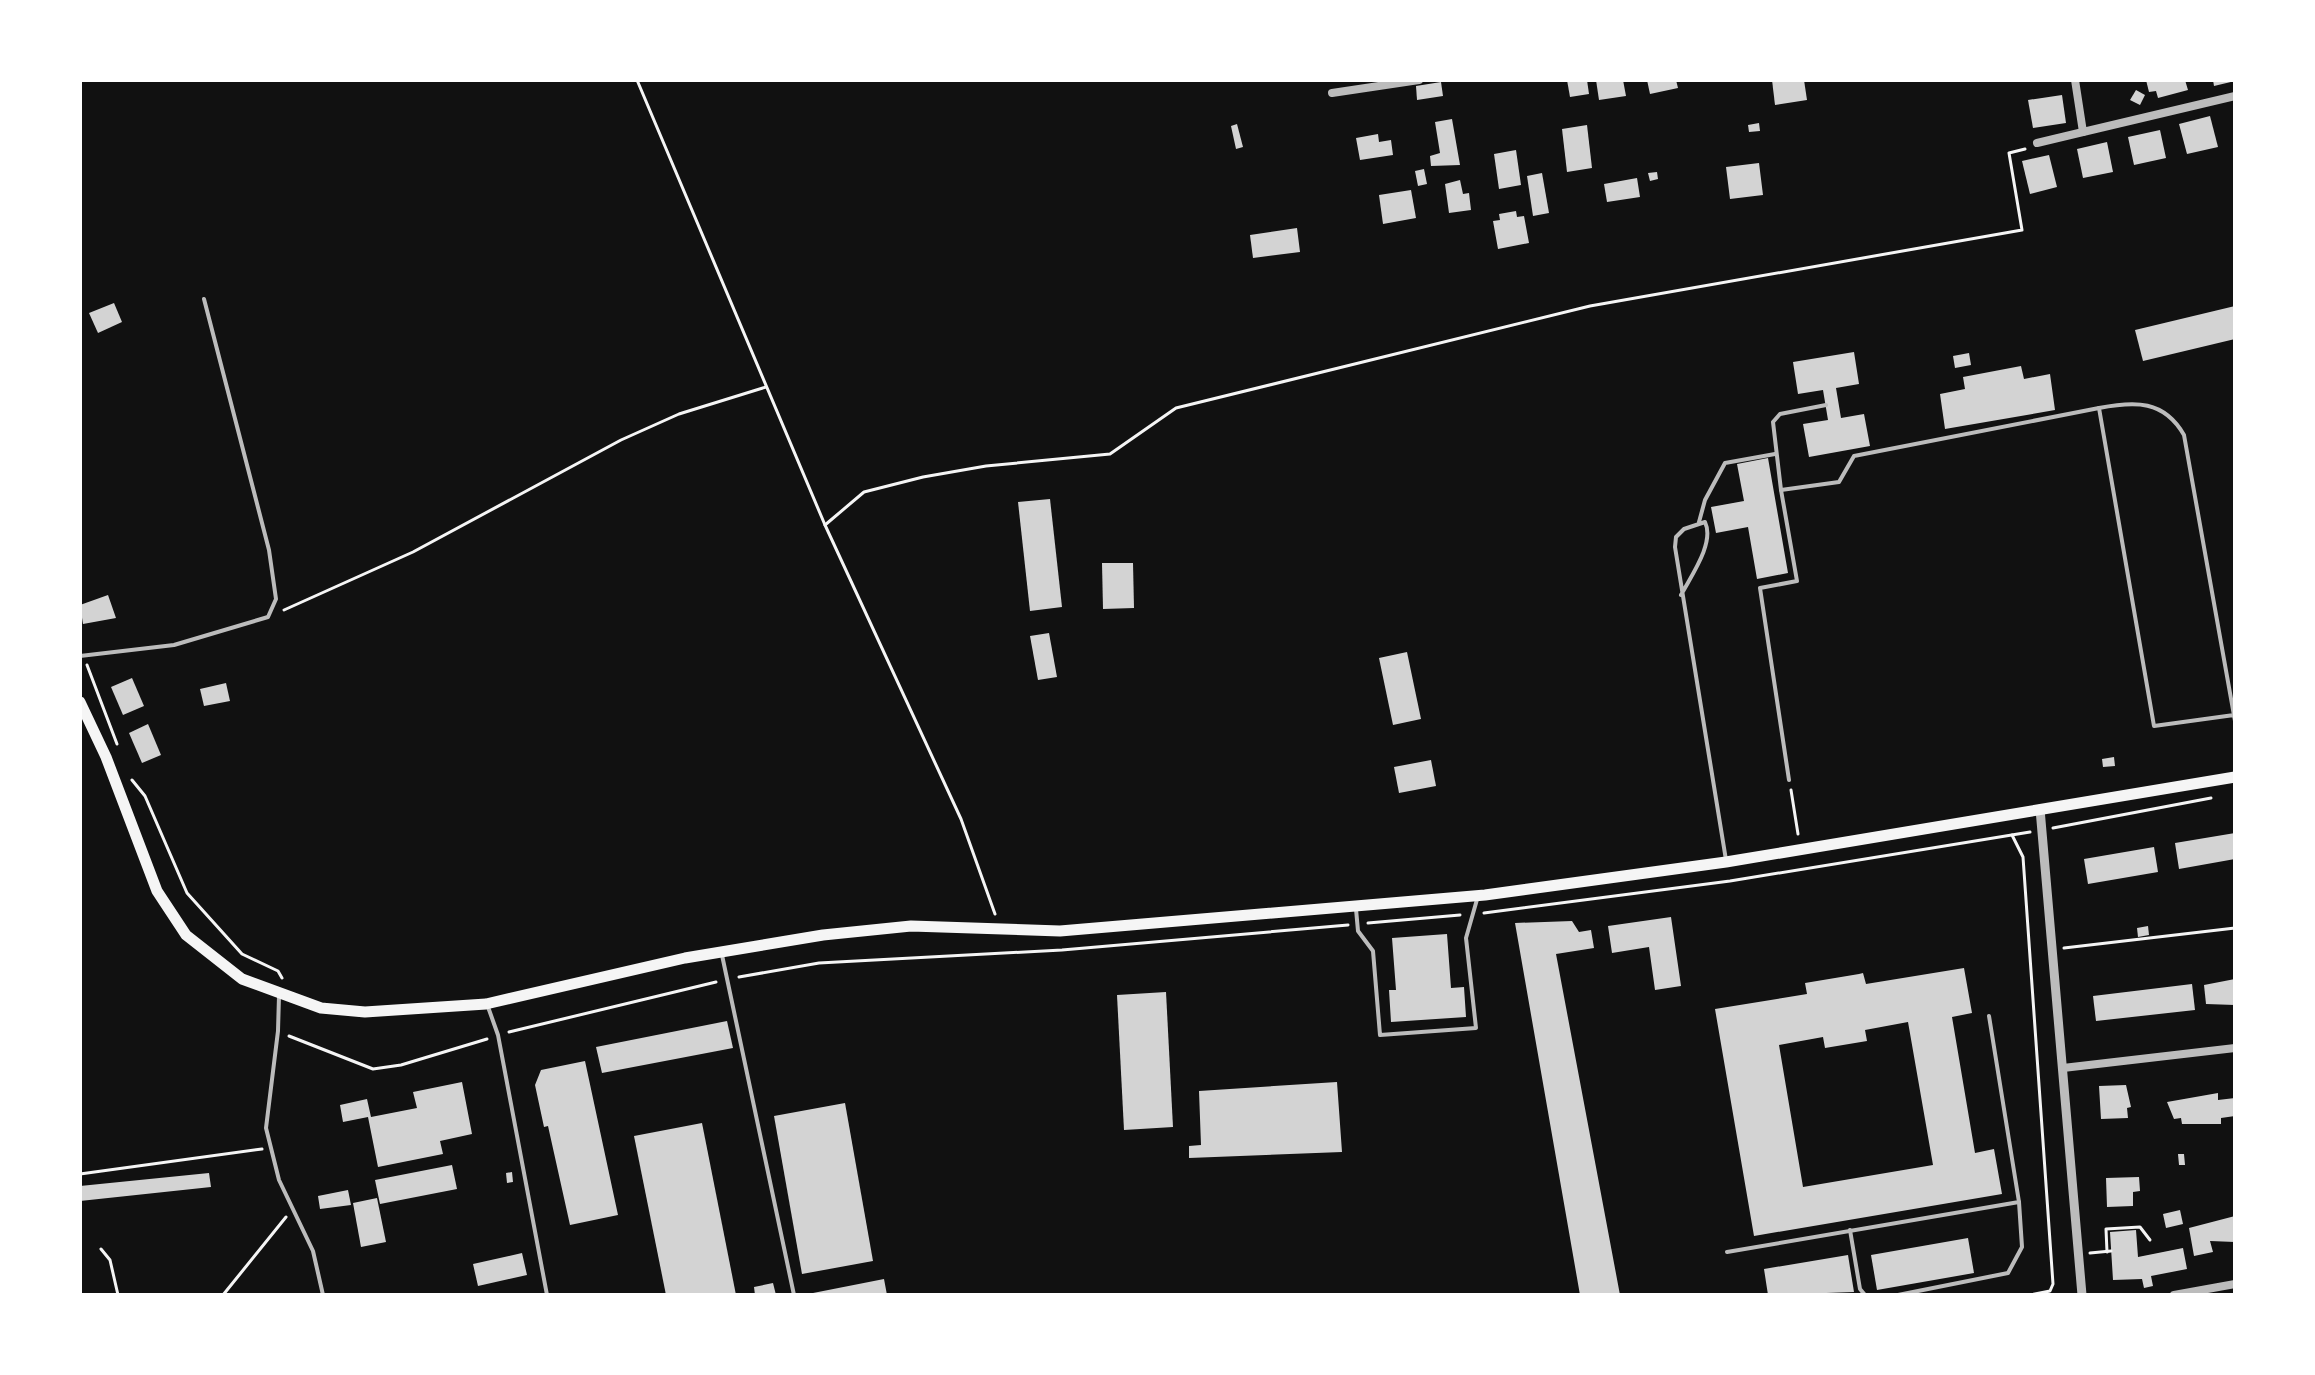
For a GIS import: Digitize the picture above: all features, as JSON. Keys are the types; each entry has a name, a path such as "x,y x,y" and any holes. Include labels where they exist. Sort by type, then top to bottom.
{"main road":[{"path":"80,702 93,726 157,891 186,935 224,967 279,994 321,1008 365,1012 486,1004 722,952 823,935 911,926 1060,931 1478,896 1726,862 2235,777"}],"street":[{"path":"1332,93 1419,80"},
{"path":"2075,80 2083,132"},
{"path":"2037,143 2235,96"},
{"path":"2040,809 2082,1295"},
{"path":"2063,1068 2235,1048"},
{"path":"2174,1295 2235,1284"}],"lane":[{"path":"81,655 174,645 268,617 276,599 269,550 238,443 204,299"},
{"path":"1781,490 1839,482 1854,456 2099,408 2148,404 2170,416 2184,435 2234,718 2154,726 2099,408"},
{"path":"1789,780 1760,588 1797,581 1771,428 1776,416 1826,405"},
{"path":"1726,862 1681,595 1676,537 1699,522 1705,500 1725,463 1775,454"},
{"path":"1777,511 1785,509"},
{"path":"1681,595 1704,549 1707,526 1699,522"},
{"path":"1356,907 1358,931 1373,951 1380,1035 1476,1028 1466,938 1478,896"},
{"path":"722,952 794,1295"},
{"path":"279,994 278,1031 266,1128 269,1148 292,1209 313,1251 323,1295"},
{"path":"486,1004 498,1035 547,1295"},
{"path":"1898,1295 1999,1278 2008,1273 2022,1247 2019,1202 1989,1016"},
{"path":"1727,1252 2019,1202"},
{"path":"1850,1230 1860,1289 1865,1295"}],"path":[{"path":"637,80 825,525 961,819 1001,930"},
{"path":"825,525 864,492 908,481 986,466 1110,454 1176,408 1191,404 1590,306 2022,230 2009,153"},
{"path":"268,617 413,552 621,440 679,414 766,387"},
{"path":"81,655 107,711 120,754"},
{"path":"129,777 145,796 187,893 242,954 278,971 292,999"},
{"path":"1789,780 1804,869"},
{"path":"1480,913 1596,901 1804,869 2042,830 2220,796"},
{"path":"2012,835 2023,857 2053,1284 2050,1291 2030,1295"},
{"path":"278,1031 373,1069 728,979 819,963 1062,950 1466,915"},
{"path":"2052,947 2073,949 2235,928"},
{"path":"80,1174 269,1148"},
{"path":"223,1295 292,1209"},
{"path":"2078,1253 2109,1252 2106,1229 2140,1227 2150,1240"},
{"path":"101,1249 110,1260 118,1295"}],"building":[{"path":"1567,80 1587,80 1589,94 1570,97"},
{"path":"1596,80 1623,80 1626,96 1599,100"},
{"path":"1647,80 1676,80 1678,88 1650,94"},
{"path":"1772,80 1804,80 1807,100 1775,105"},
{"path":"2146,80 2185,80 2188,90 2158,98 2156,91 2149,92"},
{"path":"2213,80 2235,80 2235,81 2214,86"},
{"path":"1441,82 1443,96 1417,100 1416,86"},
{"path":"2136,90 2145,95 2140,105 2130,100"},
{"path":"2062,95 2066,123 2033,128 2028,100"},
{"path":"2210,116 2218,147 2187,154 2179,124"},
{"path":"1452,119 1460,165 1431,166 1430,156 1440,153 1435,122"},
{"path":"1759,123 1760,131 1749,132 1748,125"},
{"path":"1237,124 1243,147 1236,149 1231,126"},
{"path":"1587,125 1592,168 1567,172 1562,129"},
{"path":"2160,130 2166,158 2134,165 2128,137"},
{"path":"1378,134 1379,142 1391,140 1393,155 1360,160 1356,138"},
{"path":"2107,142 2113,172 2083,178 2077,149"},
{"path":"1516,150 1521,185 1499,189 1494,154"},
{"path":"2049,155 2057,187 2030,194 2022,161"},
{"path":"1759,163 1763,195 1730,199 1726,167"},
{"path":"1424,169 1427,184 1418,186 1415,171"},
{"path":"1657,172 1658,179 1650,181 1648,173"},
{"path":"1542,173 1549,213 1533,216 1527,176"},
{"path":"1637,178 1640,197 1607,202 1604,184"},
{"path":"1460,180 1463,194 1469,193 1471,210 1449,213 1445,184"},
{"path":"1411,190 1416,218 1383,224 1379,195"},
{"path":"1516,211 1517,217 1524,216 1529,243 1498,249 1493,221 1500,220 1499,214"},
{"path":"1297,228 1300,252 1253,258 1250,235"},
{"path":"114,303 122,322 98,333 89,313"},
{"path":"2235,306 2235,339 2143,361 2135,330"},
{"path":"1854,352 1859,384 1836,388 1841,418 1864,414 1870,446 1809,457 1803,424 1828,420 1823,390 1798,394 1793,362"},
{"path":"1969,353 1971,365 1955,368 1953,356"},
{"path":"2021,366 2024,379 2050,374 2055,410 1945,429 1940,394 1965,389 1963,377"},
{"path":"1768,458 1788,573 1757,579 1748,527 1716,533 1711,507 1744,501 1737,464"},
{"path":"1050,499 1062,607 1030,611 1018,502"},
{"path":"1102,563 1133,563 1134,608 1103,609"},
{"path":"108,595 116,618 83,624 80,605"},
{"path":"1049,633 1057,677 1038,680 1030,636"},
{"path":"1407,652 1421,719 1393,725 1379,658"},
{"path":"132,678 144,706 123,715 111,687"},
{"path":"226,683 230,701 204,706 200,689"},
{"path":"148,724 161,755 142,763 129,733"},
{"path":"2114,757 2115,766 2103,767 2102,759"},
{"path":"1431,760 1436,786 1399,793 1394,767"},
{"path":"2235,833 2235,859 2179,869 2175,843"},
{"path":"2154,847 2158,872 2088,884 2084,859"},
{"path":"1671,917 1681,986 1655,990 1649,947 1612,953 1608,926"},
{"path":"1572,921 1579,932 1591,930 1594,948 1556,954 1620,1295 1580,1295 1515,923"},
{"path":"2148,926 2149,935 2138,937 2137,928"},
{"path":"1447,934 1451,988 1464,987 1466,1017 1391,1022 1389,990 1396,990 1392,938"},
{"path":"1964,968 1972,1013 1952,1017 1975,1153 1994,1149 2002,1194 1754,1236 1715,1009 1807,994 1805,983 1863,973 1866,984","holes":["1908,1022 1933,1165 1803,1187 1779,1045 1823,1037 1825,1048 1867,1041 1865,1030"]},
{"path":"2235,979 2235,1005 2206,1004 2204,985"},
{"path":"2192,984 2195,1010 2096,1021 2093,996"},
{"path":"1166,992 1173,1127 1124,1130 1117,995"},
{"path":"727,1021 733,1048 602,1073 596,1047"},
{"path":"585,1061 618,1215 570,1225 548,1126 544,1127 535,1085 541,1070"},
{"path":"462,1082 472,1134 440,1141 443,1154 378,1167 368,1117 343,1122 340,1105 367,1099 371,1117 417,1108 413,1092"},
{"path":"1337,1082 1342,1152 1189,1158 1189,1146 1201,1145 1199,1091"},
{"path":"2126,1085 2131,1107 2127,1108 2128,1118 2101,1119 2099,1086"},
{"path":"2218,1093 2218,1100 2235,1098 2235,1116 2221,1118 2221,1124 2182,1124 2181,1118 2174,1119 2167,1102"},
{"path":"845,1103 873,1261 802,1274 774,1116"},
{"path":"702,1123 736,1295 666,1295 634,1136"},
{"path":"2178,1154 2184,1154 2185,1165 2179,1165"},
{"path":"452,1165 457,1189 380,1204 375,1180"},
{"path":"512,1172 513,1182 507,1183 506,1173"},
{"path":"209,1173 211,1187 80,1201 80,1186"},
{"path":"2139,1177 2140,1191 2133,1192 2133,1206 2107,1207 2106,1178"},
{"path":"348,1190 351,1205 320,1209 318,1196"},
{"path":"377,1198 386,1242 361,1247 353,1203"},
{"path":"2180,1210 2183,1224 2166,1228 2163,1214"},
{"path":"2235,1216 2235,1242 2210,1241 2213,1252 2194,1256 2189,1228"},
{"path":"2136,1230 2138,1257 2183,1248 2187,1269 2151,1276 2153,1286 2144,1288 2142,1279 2113,1280 2110,1232"},
{"path":"1968,1238 1974,1273 1877,1290 1871,1255"},
{"path":"522,1253 527,1275 478,1286 473,1264"},
{"path":"1848,1255 1854,1292 1768,1295 1764,1269"},
{"path":"884,1279 887,1295 808,1295 808,1294"},
{"path":"773,1283 776,1295 755,1295 754,1287"}]}
